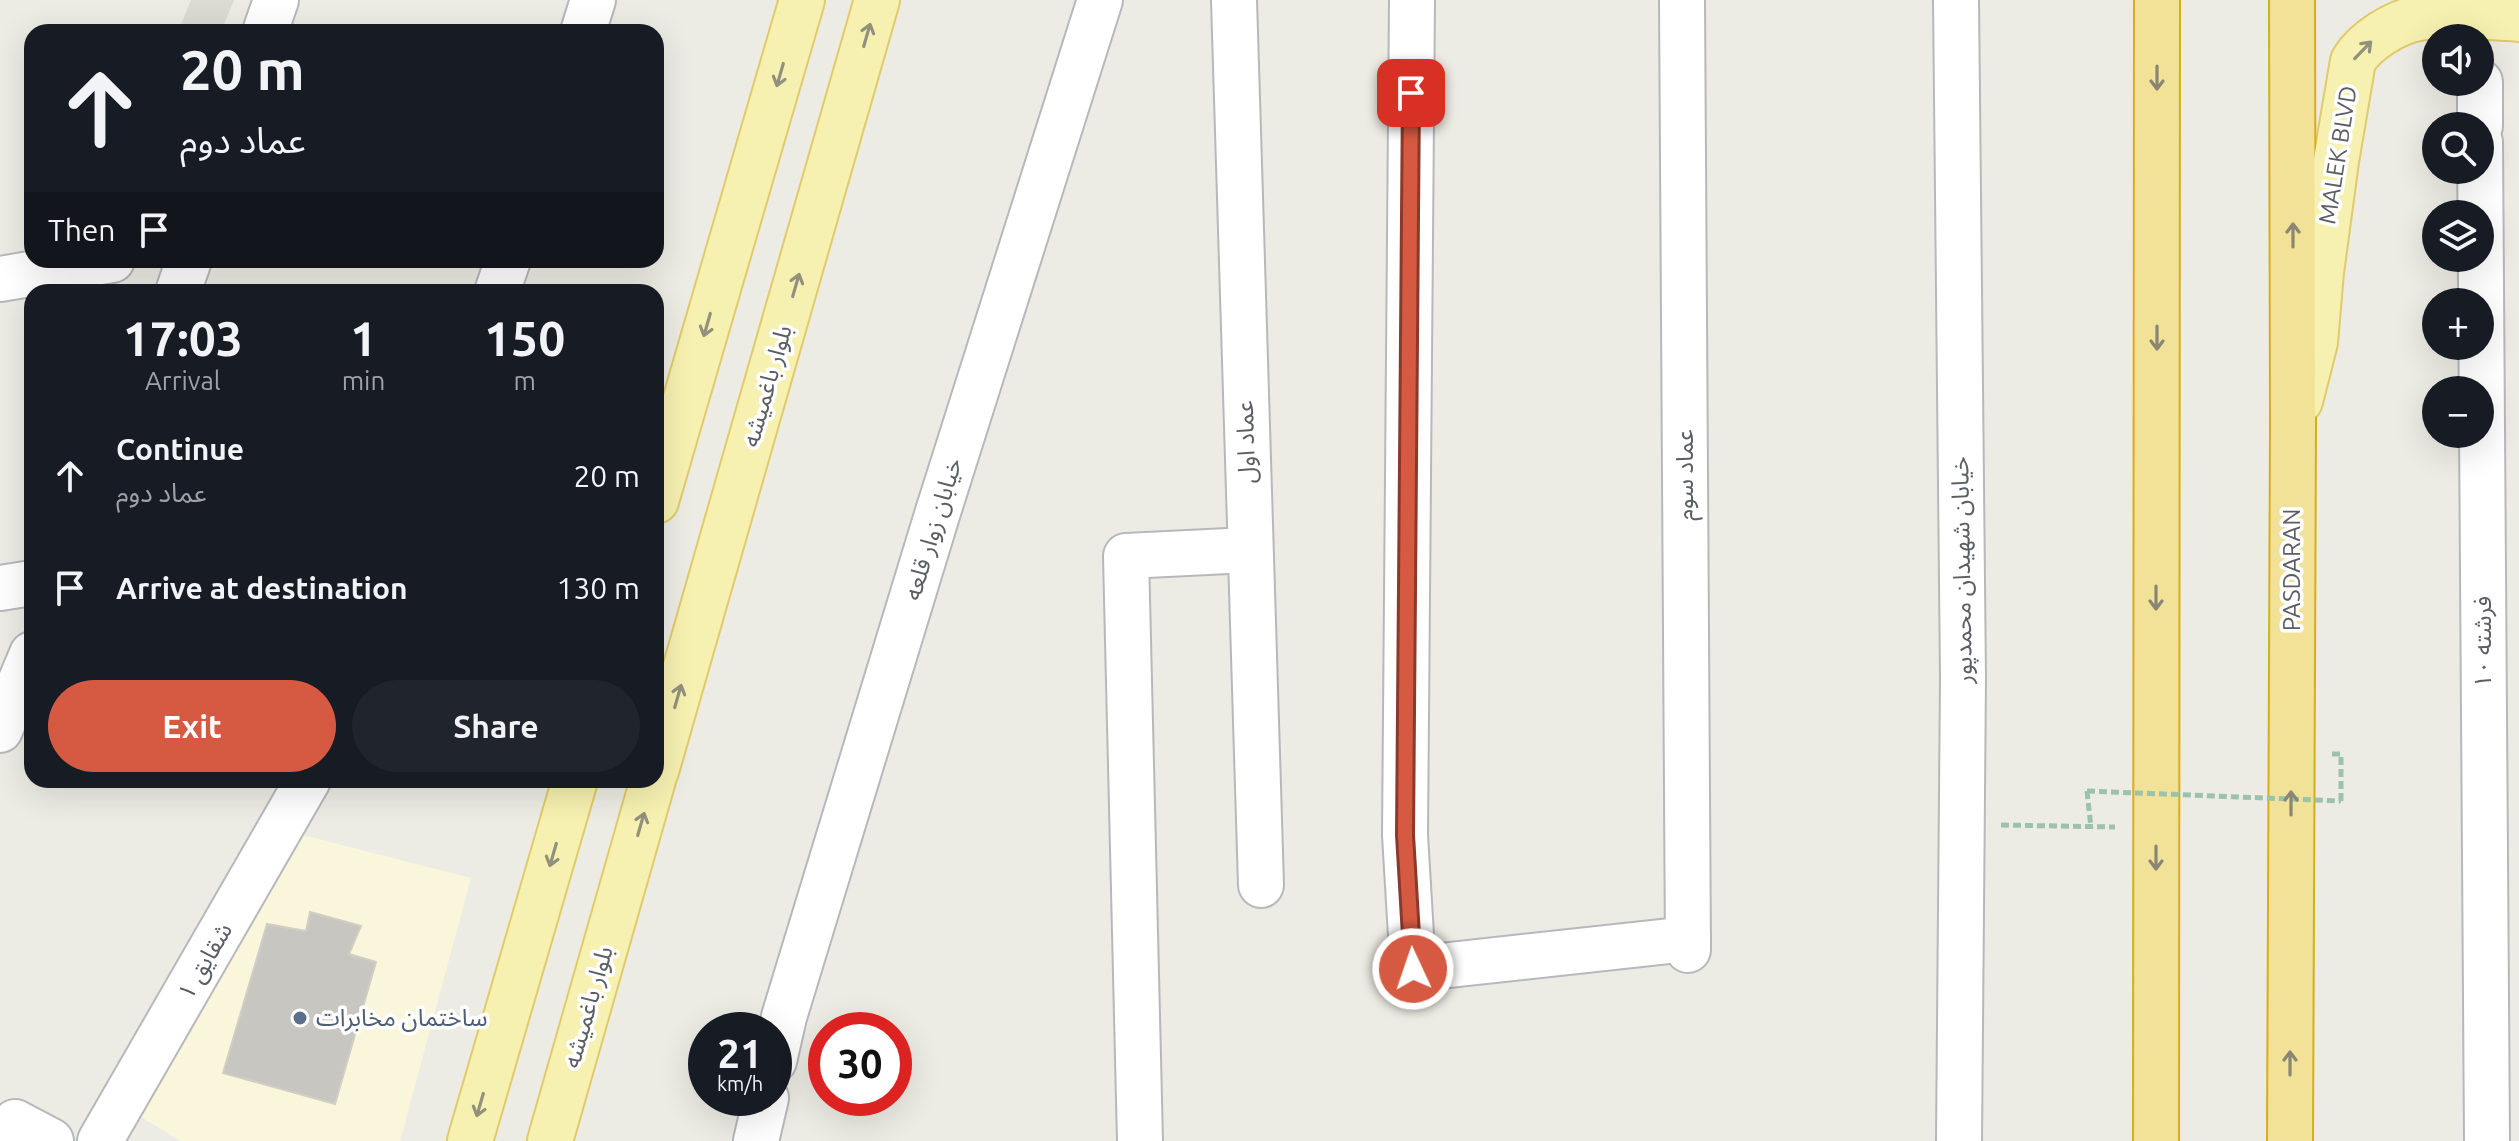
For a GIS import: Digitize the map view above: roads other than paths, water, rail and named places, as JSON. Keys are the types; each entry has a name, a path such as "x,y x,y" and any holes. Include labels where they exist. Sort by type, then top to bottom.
{"highway":[{"path":"2156,1141 2157,0"},
{"name":"PASDARAN","path":"2290,1141 2292,0"}],"main road":[{"name":"بلوار باغمیشه","path":"664,743 877,0"},
{"path":"664,472 793,3"},
{"name":"MALEK BLVD","path":"2293,426 2315,342 2323,258 2353,61 2361,48 2402,23 2419,17 2493,24"},
{"path":"470,1141 573,788"},
{"name":"بلوار باغمیشه","path":"550,1141 651,788"}],"street":[{"path":"268,24 276,0"},
{"path":"586,24 593,0"},
{"name":"خیابان زوار قلعه","path":"786,1012 937,515 1100,0"},
{"name":"عماد اول","path":"1234,0 1261,885"},
{"name":"عماد سوم","path":"1412,0 1405,835 1413,969 1688,945 1682,0"},
{"name":"خیابان شهیدان محمدپور","path":"1956,0 1963,678 1959,1141"},
{"name":"فرشته ۱۰","path":"2480,184 2487,1141"},
{"path":"0,279 65,268"},
{"path":"1140,1141 1126,556 1249,550"},
{"path":"0,588 24,584"},
{"path":"0,730 24,673"},
{"name":"شقایق ۱","path":"100,1141 303,788"},
{"path":"756,1141 762,1116"}],"place":[{"name":"ساختمان مخابرات","path":"300,1018"}]}
